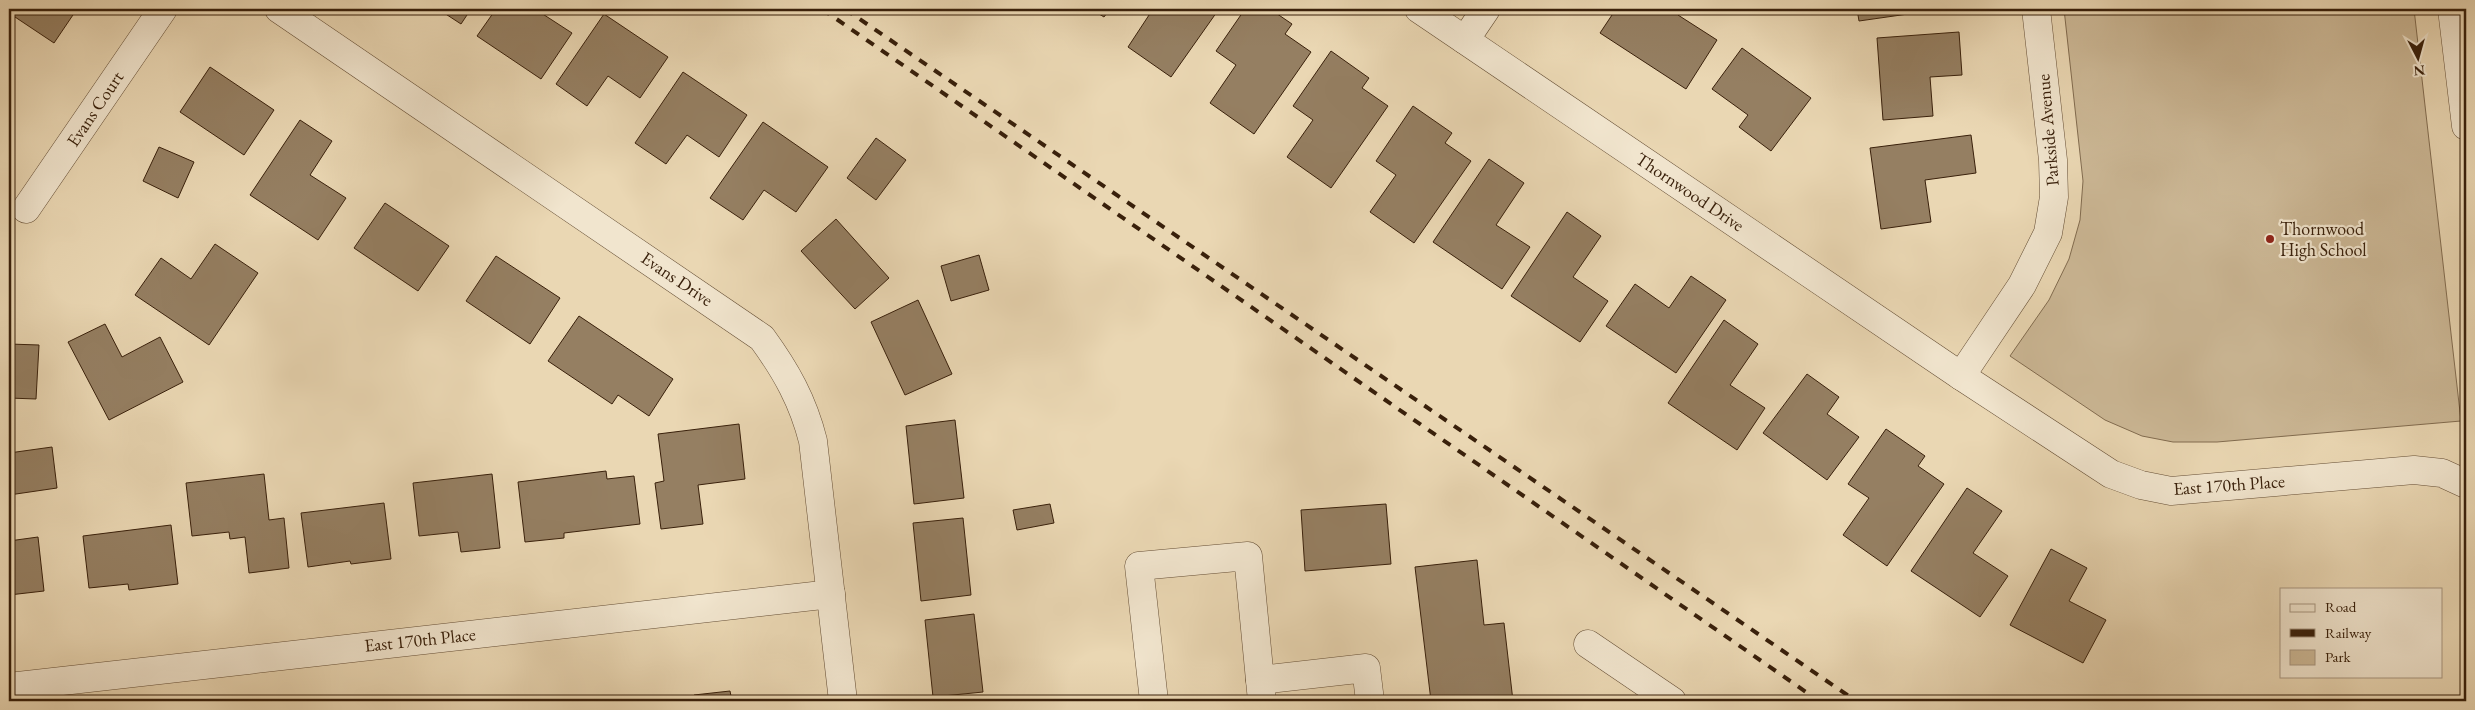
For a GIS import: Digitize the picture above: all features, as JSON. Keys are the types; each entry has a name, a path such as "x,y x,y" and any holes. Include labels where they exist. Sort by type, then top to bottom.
{"street":[{"name":"Evans Court","path":"26,209 163,9"},
{"name":"Evans Drive","path":"279,9 762,338 778,360 806,411 813,441 843,701"},
{"name":"Thornwood Drive","path":"1419,9 1961,376"},
{"path":"1465,40 1486,9"},
{"name":"Parkside Avenue","path":"1961,376 2022,285 2048,233 2054,197 2053,160 2036,9"},
{"path":"2452,9 2466,126"},
{"name":"East 170th Place","path":"1961,376 2111,474 2141,485 2171,491 2414,470 2442,473 2466,484"},
{"path":"1154,701 1138,566 1248,556 1261,691 1366,668 1370,701"},
{"name":"East 170th Place","path":"9,687 831,594"},
{"path":"1588,644 1672,701"}],"green space":[{"name":"Thornwood High School","path":"2064,9 2414,9 2461,421 2217,442 2173,442 2142,436 2105,420 2010,356 2049,300 2069,259 2080,220 2083,181"}],"building":[{"path":"9,9 77,9 54,43 9,13"},
{"path":"438,9 471,9 461,24"},
{"path":"496,9 535,9 572,33 541,79 477,36"},
{"path":"1091,9 1110,9 1104,17"},
{"path":"1153,9 1219,9 1171,77 1128,47"},
{"path":"1245,9 1270,9 1292,24 1285,34 1311,52 1254,134 1210,103 1236,65 1216,51"},
{"path":"1616,9 1681,9 1678,15 1717,40 1686,89 1600,33"},
{"path":"1857,9 1908,9 1908,14 1859,21"},
{"path":"604,14 668,57 640,98 608,76 587,106 556,84"},
{"path":"1959,32 1962,75 1930,77 1933,116 1883,120 1877,38"},
{"path":"1742,48 1811,98 1771,151 1739,127 1748,115 1712,89"},
{"path":"1331,51 1369,78 1362,88 1388,106 1331,188 1287,157 1313,120 1293,106"},
{"path":"210,67 274,110 244,155 180,112"},
{"path":"683,72 747,115 719,157 687,135 666,164 635,143"},
{"path":"1413,106 1452,133 1445,143 1471,161 1414,243 1370,212 1396,175 1376,161"},
{"path":"300,120 332,141 310,175 346,198 318,240 250,195"},
{"path":"763,122 828,167 796,212 764,190 743,220 710,198"},
{"path":"1971,135 1976,173 1925,180 1931,222 1881,229 1870,148"},
{"path":"876,138 906,160 876,200 847,178"},
{"path":"159,147 194,162 178,198 143,181"},
{"path":"1489,159 1524,183 1496,225 1530,247 1502,289 1433,242"},
{"path":"385,203 449,246 418,291 354,248"},
{"path":"1567,212 1601,236 1573,277 1608,301 1580,342 1511,296"},
{"path":"836,219 889,278 855,309 801,251"},
{"path":"215,244 258,273 209,345 135,295 161,258 191,279"},
{"path":"979,255 989,290 951,301 941,266"},
{"path":"496,256 560,298 530,344 466,301"},
{"path":"1691,276 1726,300 1676,373 1606,326 1635,284 1669,308"},
{"path":"918,300 952,374 905,395 871,322"},
{"path":"579,316 673,379 649,416 618,395 612,404 548,361"},
{"path":"1724,320 1758,344 1730,385 1765,408 1737,450 1668,403"},
{"path":"105,324 122,357 160,337 183,382 109,420 68,342"},
{"path":"9,344 39,345 36,399 9,398"},
{"path":"1807,374 1839,397 1827,414 1859,437 1827,480 1763,433"},
{"path":"955,420 964,498 914,504 906,426"},
{"path":"739,424 745,479 698,485 703,524 661,529 655,483 664,481 658,434"},
{"path":"1886,429 1925,456 1918,466 1944,484 1887,566 1843,535 1869,498 1848,484"},
{"path":"52,447 57,488 9,495 9,453"},
{"path":"606,471 607,479 634,476 640,524 564,533 564,538 525,542 518,482"},
{"path":"264,474 269,520 284,518 289,568 249,573 245,537 230,539 229,532 192,536 186,483"},
{"path":"492,474 500,548 461,552 458,532 419,536 413,483"},
{"path":"1967,488 2002,511 1973,553 2008,576 1980,617 1911,571"},
{"path":"384,503 391,559 351,564 350,561 308,567 301,513"},
{"path":"1050,504 1054,523 1017,530 1013,510"},
{"path":"1386,504 1391,564 1305,571 1301,510"},
{"path":"963,518 971,595 921,601 913,523"},
{"path":"171,525 178,584 129,590 128,584 89,588 83,536"},
{"path":"38,537 44,591 9,595 9,541"},
{"path":"2051,549 2087,568 2069,601 2106,620 2083,663 2010,625"},
{"path":"1477,560 1484,625 1504,623 1513,701 1431,701 1415,567"},
{"path":"974,614 983,692 933,697 925,620"},
{"path":"730,691 732,701 695,701 694,695"},
{"path":"678,696 678,701 639,701"}],"railway":[{"path":"822,9 1819,701"},
{"path":"845,9 1856,701"}],"place":[{"name":"Thornwood High School","path":"2270,239"}]}
